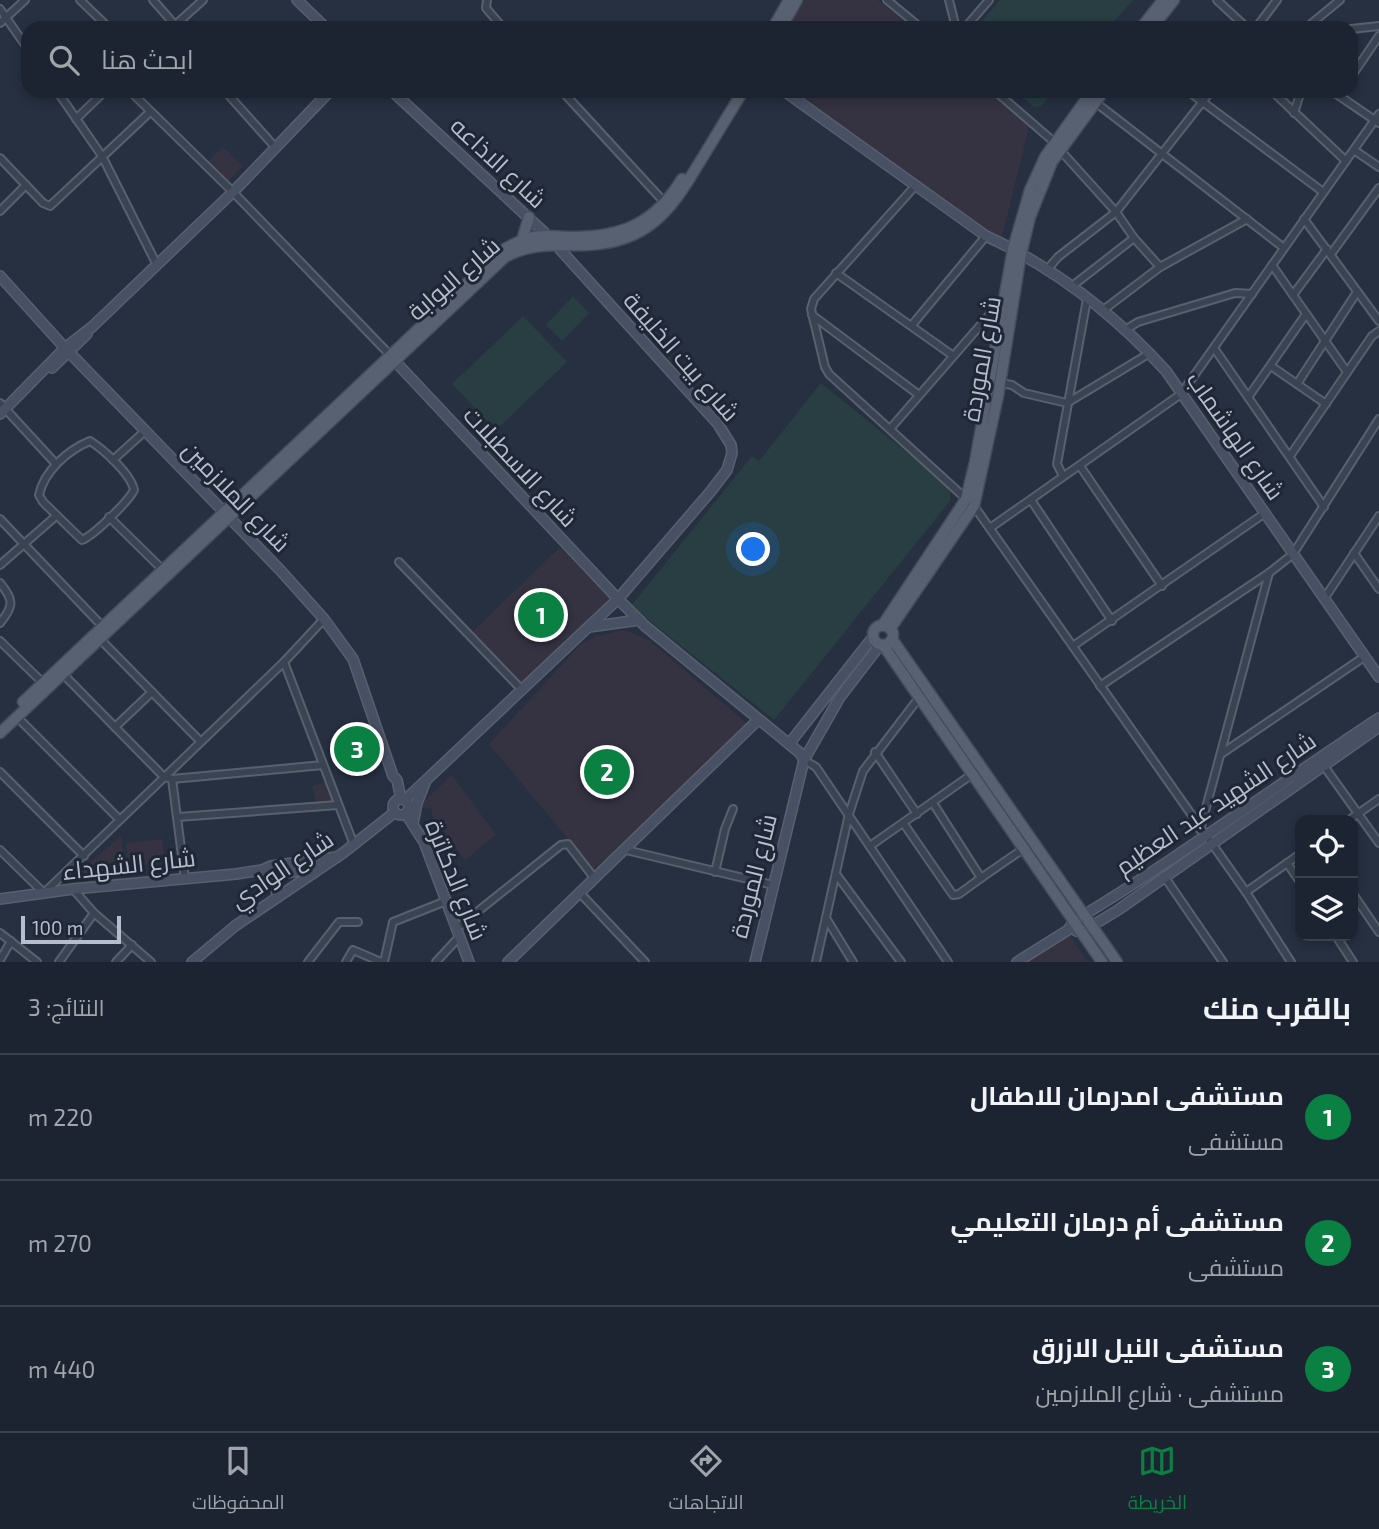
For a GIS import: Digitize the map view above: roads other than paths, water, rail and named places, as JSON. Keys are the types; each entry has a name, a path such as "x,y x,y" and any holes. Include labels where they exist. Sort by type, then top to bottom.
{"main road":[{"path":"777,21 789,0"},
{"path":"785,21 797,0"},
{"path":"1149,21 1170,1"},
{"path":"1157,21 1170,1"},
{"name":"شارع البوابة","path":"226,515 500,252 522,240 547,235 588,237 618,233 645,220 665,203 731,98"},
{"name":"شارع البوابة","path":"392,358 505,257 526,247 619,241 639,233 657,221 677,199 739,98"},
{"name":"شارع الموردة","path":"1057,146 1088,98"},
{"name":"شارع الموردة","path":"970,502 1004,298 1037,171 1098,98"},
{"path":"522,240 529,217"},
{"name":"شارع الموردة","path":"883,637 970,502 998,396 1017,251"},
{"path":"986,395 998,396"},
{"path":"0,724 162,569 226,515"},
{"path":"0,733 226,515"},
{"path":"883,637 922,682 1116,962"},
{"path":"883,637 911,689 1102,962"},
{"path":"911,689 922,682"}],"street":[{"path":"0,23 25,0"},
{"path":"80,0 102,21"},
{"path":"153,0 169,21"},
{"path":"180,21 203,0"},
{"path":"297,0 320,21"},
{"path":"488,0 486,8 497,21"},
{"path":"887,0 896,3 914,21"},
{"path":"949,0 954,21"},
{"path":"971,21 989,0"},
{"path":"1217,0 1240,21"},
{"path":"1261,21 1277,0"},
{"path":"1314,21 1340,0"},
{"path":"0,9 21,39"},
{"path":"1358,28 1379,26"},
{"path":"1358,67 1379,36"},
{"path":"62,98 102,156 157,265"},
{"path":"76,119 98,98"},
{"path":"137,98 233,192 392,358"},
{"path":"231,98 275,147"},
{"path":"56,464 2,408 68,350 157,265 326,98"},
{"name":"شارع الاذاعه","path":"400,98 555,244"},
{"path":"568,98 665,203"},
{"name":"شارع الهاشماب","path":"794,98 986,236 1047,270 1102,311 1150,353 1166,371 1379,677"},
{"path":"1003,98 1057,146 1116,212 1134,238 1160,267"},
{"path":"1197,98 1323,192"},
{"path":"1047,270 1058,257 1116,212 1206,98"},
{"path":"1279,98 1346,162"},
{"path":"1294,113 1299,98"},
{"path":"990,528 1181,394 1377,119 1346,98"},
{"path":"1095,102 1284,248"},
{"path":"0,158 43,203 50,206 150,112"},
{"path":"1354,150 1379,167"},
{"path":"0,211 26,184"},
{"path":"916,185 814,299 811,309 825,367 829,374 970,502 1245,892 1291,962"},
{"path":"1293,295 1379,188"},
{"path":"1102,311 1160,267 1247,219"},
{"path":"1304,219 1379,321"},
{"path":"912,325 986,236"},
{"path":"1071,288 1134,238"},
{"name":"شارع بيت الخليفة","path":"555,244 718,424 731,445 732,453 727,470 618,599"},
{"path":"1272,265 1347,372"},
{"path":"836,273 952,355"},
{"name":"شارع الملازمين","path":"0,276 324,619 353,659 395,778 392,783 401,800"},
{"path":"1297,384 1357,292"},
{"path":"1125,330 1138,322 1235,293 1252,294"},
{"path":"890,429 1004,298"},
{"path":"1063,476 1057,464 1087,299"},
{"path":"1249,396 1306,314"},
{"path":"812,315 919,395"},
{"path":"1290,456 1372,336 1379,331"},
{"path":"1214,348 1324,507"},
{"path":"31,383 39,380 59,363 68,350"},
{"path":"1000,383 1012,385 1024,393 1067,403 1150,353"},
{"name":"شارع الاسطبلات","path":"392,358 639,620 800,753 804,760"},
{"path":"59,363 80,363"},
{"path":"1270,366 1326,404"},
{"path":"1100,686 1269,573 1293,554 1379,419"},
{"path":"113,460 145,431"},
{"path":"90,441 113,460 133,484 134,490 109,517 82,540 56,516 39,495 40,487 56,464 90,441"},
{"path":"1080,466 1162,586"},
{"path":"1031,500 1112,621"},
{"path":"1073,646 1265,513"},
{"path":"0,565 56,516"},
{"path":"1324,599 1379,516"},
{"path":"109,517 162,569"},
{"path":"0,519 102,626"},
{"path":"1354,553 1379,589"},
{"path":"398,562 522,690"},
{"path":"1205,837 1220,755 1269,573"},
{"path":"0,583 11,601 11,610 0,623"},
{"path":"401,800 409,807 406,814 402,815 395,812 394,804 424,781 618,599"},
{"path":"0,850 44,893 284,662 324,619"},
{"path":"587,628 639,620"},
{"path":"789,744 883,637"},
{"name":"شارع الموردة","path":"755,962 804,760 840,697 883,637"},
{"path":"100,639 200,741"},
{"path":"0,641 43,683"},
{"path":"1220,755 1364,657"},
{"path":"284,662 354,845"},
{"path":"63,674 164,777 172,779 323,765"},
{"path":"115,727 152,692"},
{"path":"816,962 849,814 864,766 918,699"},
{"path":"17,717 119,819"},
{"name":"شارع الشهيد عبد العظيم","path":"1074,921 1305,773 1379,718"},
{"path":"508,962 758,720"},
{"name":"شارع الشهيد عبد العظيم","path":"1305,773 1324,766 1379,727"},
{"path":"876,752 917,814"},
{"path":"804,760 816,767 849,814 944,961"},
{"path":"1324,766 1379,843"},
{"path":"0,772 84,856"},
{"path":"870,846 971,775"},
{"path":"395,778 424,781"},
{"path":"172,779 185,879"},
{"path":"413,823 424,781"},
{"path":"1356,815 1379,799"},
{"path":"933,803 981,878"},
{"path":"178,817 338,805"},
{"path":"715,872 725,829 733,809"},
{"name":"شارع الوادي","path":"192,962 235,926 354,845 395,812"},
{"name":"شارع الدكاترة","path":"406,814 424,842 469,962"},
{"path":"904,824 953,895 1023,849"},
{"name":"شارع الشهيد عبد العظيم","path":"1082,932 1164,876 1205,837"},
{"path":"436,962 458,933 561,845 568,844 595,879"},
{"path":"626,850 773,885"},
{"name":"شارع الشهداء","path":"0,899 262,870 271,866 337,857"},
{"path":"1245,892 1295,857"},
{"path":"1287,863 1297,878"},
{"path":"262,870 272,875 321,868"},
{"path":"836,874 901,962"},
{"path":"272,875 278,897"},
{"path":"1164,876 1223,962"},
{"path":"73,889 94,914 151,962"},
{"path":"580,893 645,962"},
{"path":"346,962 353,950 383,962 393,922 446,901"},
{"path":"1358,901 1379,932"},
{"path":"59,962 94,914"},
{"path":"826,918 853,962"},
{"path":"1017,962 1068,930 1074,921"},
{"path":"308,962 339,922 358,922"},
{"path":"1068,930 1082,932"},
{"path":"0,933 37,962"},
{"path":"0,960 11,941"},
{"path":"1339,941 1353,962"},
{"path":"116,962 132,945"}],"place":[{"name":"مستشفى امدرمان للاطفال","path":"541,615"},
{"name":"مستشفى النيل الازرق","path":"357,749"},
{"name":"مستشفى أم درمان التعليمي","path":"607,772"}]}
